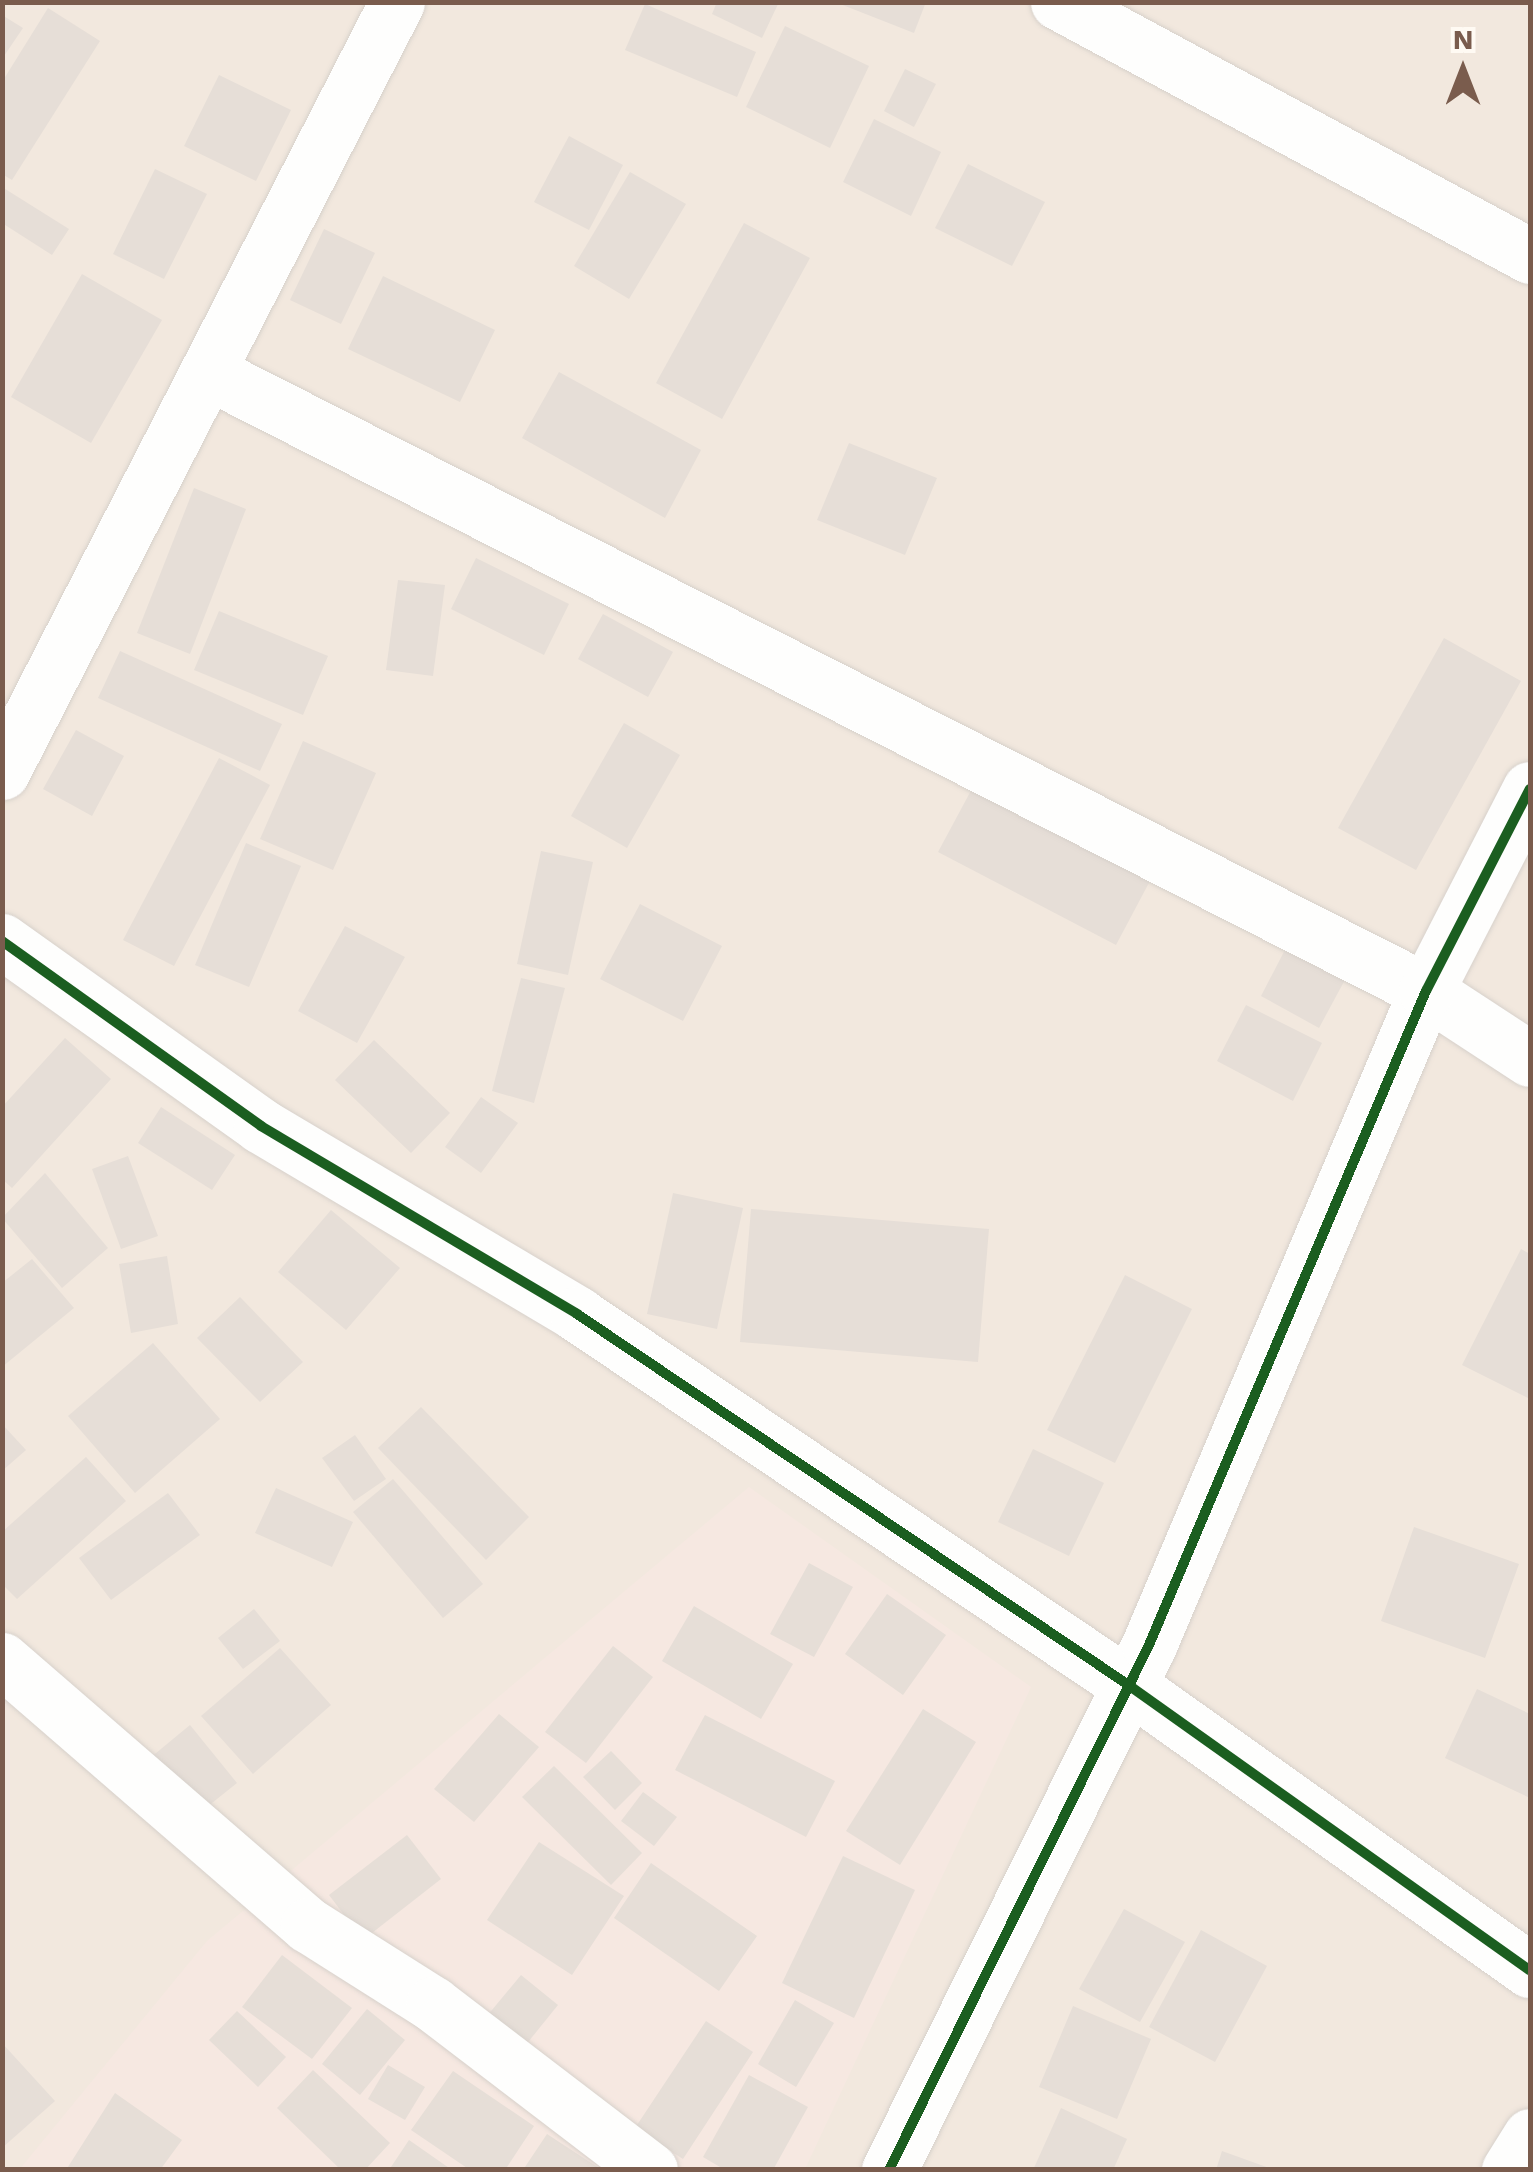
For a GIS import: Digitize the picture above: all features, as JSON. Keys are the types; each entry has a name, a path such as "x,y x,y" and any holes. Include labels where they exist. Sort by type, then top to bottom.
{"street":[{"path":"2,772 397,2"},
{"path":"1058,2 1530,256"},
{"path":"208,372 1426,991 1530,1058"},
{"path":"889,2170 1149,1645 1426,991 1530,789"},
{"path":"2,941 261,1126 577,1314 1095,1662 1530,1970"},
{"path":"2,1660 308,1925 433,2004 650,2170"},
{"path":"1509,2170 1530,2136"}],"shaded area":[{"path":"3,3 1530,3 1530,2169 3,2169"},
{"path":"749,1487 1031,1687 805,2169 19,2170 207,1941"}],"building":[{"path":"717,2 779,2 762,38 712,14"},
{"path":"835,2 926,2 914,33"},
{"path":"645,4 756,52 737,97 625,50"},
{"path":"48,8 100,41 12,180 2,174 2,82"},
{"path":"2,15 23,28 2,59"},
{"path":"785,26 869,66 830,148 746,107"},
{"path":"905,69 936,84 914,127 884,111"},
{"path":"219,75 291,110 256,181 184,146"},
{"path":"874,119 941,152 911,216 843,182"},
{"path":"569,136 623,165 589,230 534,202"},
{"path":"968,164 1045,202 1012,266 935,228"},
{"path":"155,169 207,194 164,279 113,254"},
{"path":"630,172 686,204 629,299 574,266"},
{"path":"2,187 69,229 52,255 2,223"},
{"path":"744,223 810,258 722,419 656,383"},
{"path":"324,229 375,253 341,324 290,300"},
{"path":"82,274 162,320 91,443 11,397"},
{"path":"383,276 495,330 460,402 348,349"},
{"path":"559,372 701,450 665,518 522,438"},
{"path":"849,443 937,478 905,555 817,520"},
{"path":"194,488 246,509 190,654 137,633"},
{"path":"476,558 569,604 544,655 451,609"},
{"path":"398,580 445,585 433,676 386,670"},
{"path":"219,611 328,656 303,715 194,670"},
{"path":"603,614 673,652 648,697 578,659"},
{"path":"1444,638 1521,681 1416,870 1338,828"},
{"path":"120,651 282,724 260,771 98,698"},
{"path":"624,723 680,755 627,848 571,816"},
{"path":"76,730 124,756 92,816 43,789"},
{"path":"303,741 376,773 333,870 260,839"},
{"path":"219,758 270,785 174,966 123,940"},
{"path":"974,785 1151,879 1116,945 938,852"},
{"path":"246,843 301,866 249,987 195,965"},
{"path":"541,851 593,862 568,975 517,964"},
{"path":"640,904 722,946 683,1021 600,979"},
{"path":"345,926 405,957 357,1043 298,1011"},
{"path":"1288,944 1347,976 1319,1028 1261,996"},
{"path":"521,978 565,988 534,1103 492,1091"},
{"path":"1246,1005 1322,1043 1293,1101 1217,1061"},
{"path":"65,1038 111,1079 12,1188 2,1179 2,1107"},
{"path":"374,1040 450,1113 411,1153 335,1080"},
{"path":"481,1097 518,1123 481,1173 445,1147"},
{"path":"161,1107 235,1155 212,1190 138,1143"},
{"path":"128,1156 158,1236 121,1249 92,1169"},
{"path":"45,1173 108,1248 62,1288 2,1218"},
{"path":"673,1193 743,1208 717,1329 647,1314"},
{"path":"751,1209 989,1229 978,1362 740,1342"},
{"path":"331,1210 400,1268 346,1330 278,1272"},
{"path":"1521,1249 1530,1254 1530,1399 1462,1365"},
{"path":"167,1256 178,1324 131,1333 119,1264"},
{"path":"32,1259 74,1308 2,1367 2,1283"},
{"path":"1125,1275 1192,1309 1115,1463 1047,1430"},
{"path":"240,1297 303,1362 260,1402 197,1338"},
{"path":"153,1343 220,1419 135,1493 68,1416"},
{"path":"421,1407 529,1517 486,1560 378,1448"},
{"path":"2,1424 26,1450 2,1471"},
{"path":"355,1435 386,1479 354,1501 322,1458"},
{"path":"1033,1449 1104,1483 1069,1556 998,1522"},
{"path":"86,1457 126,1501 17,1599 2,1584 2,1532"},
{"path":"393,1479 483,1584 443,1618 353,1512"},
{"path":"276,1488 353,1522 332,1567 255,1533"},
{"path":"168,1493 200,1535 111,1600 79,1558"},
{"path":"1414,1527 1519,1564 1485,1658 1381,1621"},
{"path":"809,1563 853,1587 814,1657 770,1634"},
{"path":"887,1594 946,1635 903,1695 845,1654"},
{"path":"694,1606 793,1664 761,1719 662,1661"},
{"path":"254,1609 280,1641 243,1669 218,1638"},
{"path":"613,1646 653,1677 586,1763 545,1732"},
{"path":"280,1648 331,1705 253,1774 201,1716"},
{"path":"1477,1689 1530,1714 1530,1798 1445,1758"},
{"path":"923,1709 976,1742 900,1865 846,1831"},
{"path":"499,1714 539,1747 474,1822 434,1789"},
{"path":"705,1715 835,1781 806,1837 675,1770"},
{"path":"190,1725 237,1783 197,1815 150,1758"},
{"path":"611,1751 642,1783 615,1810 583,1777"},
{"path":"554,1766 642,1853 611,1885 522,1797"},
{"path":"643,1792 677,1817 654,1846 621,1821"},
{"path":"407,1835 441,1879 363,1940 329,1895"},
{"path":"539,1842 624,1896 572,1975 487,1920"},
{"path":"843,1856 915,1890 854,2018 782,1983"},
{"path":"651,1863 757,1936 719,1991 614,1918"},
{"path":"1124,1909 1185,1942 1140,2022 1079,1989"},
{"path":"1201,1930 1267,1966 1215,2062 1149,2027"},
{"path":"282,1955 352,2008 312,2059 242,2007"},
{"path":"521,1975 558,2005 520,2052 482,2022"},
{"path":"795,2000 834,2023 796,2087 758,2064"},
{"path":"1073,2006 1151,2039 1117,2119 1039,2087"},
{"path":"367,2009 405,2040 360,2095 322,2064"},
{"path":"237,2011 286,2057 258,2087 209,2040"},
{"path":"706,2021 753,2052 683,2159 635,2128"},
{"path":"2,2043 55,2101 2,2148"},
{"path":"388,2065 425,2087 405,2120 368,2099"},
{"path":"313,2070 390,2143 365,2170 341,2170 277,2108"},
{"path":"453,2071 534,2126 505,2170 470,2170 411,2130"},
{"path":"749,2075 808,2107 773,2170 725,2170 703,2157"},
{"path":"115,2093 182,2140 160,2170 66,2170"},
{"path":"1061,2108 1127,2139 1113,2170 1033,2170"},
{"path":"547,2134 602,2170 523,2170"},
{"path":"409,2140 452,2170 389,2170"},
{"path":"1222,2151 1272,2169 1272,2170 1216,2170"}],"cycle path":[{"path":"889,2170 1149,1645 1426,991 1530,789"},
{"path":"2,941 261,1126 577,1314 1127,1684 1530,1970"}]}
